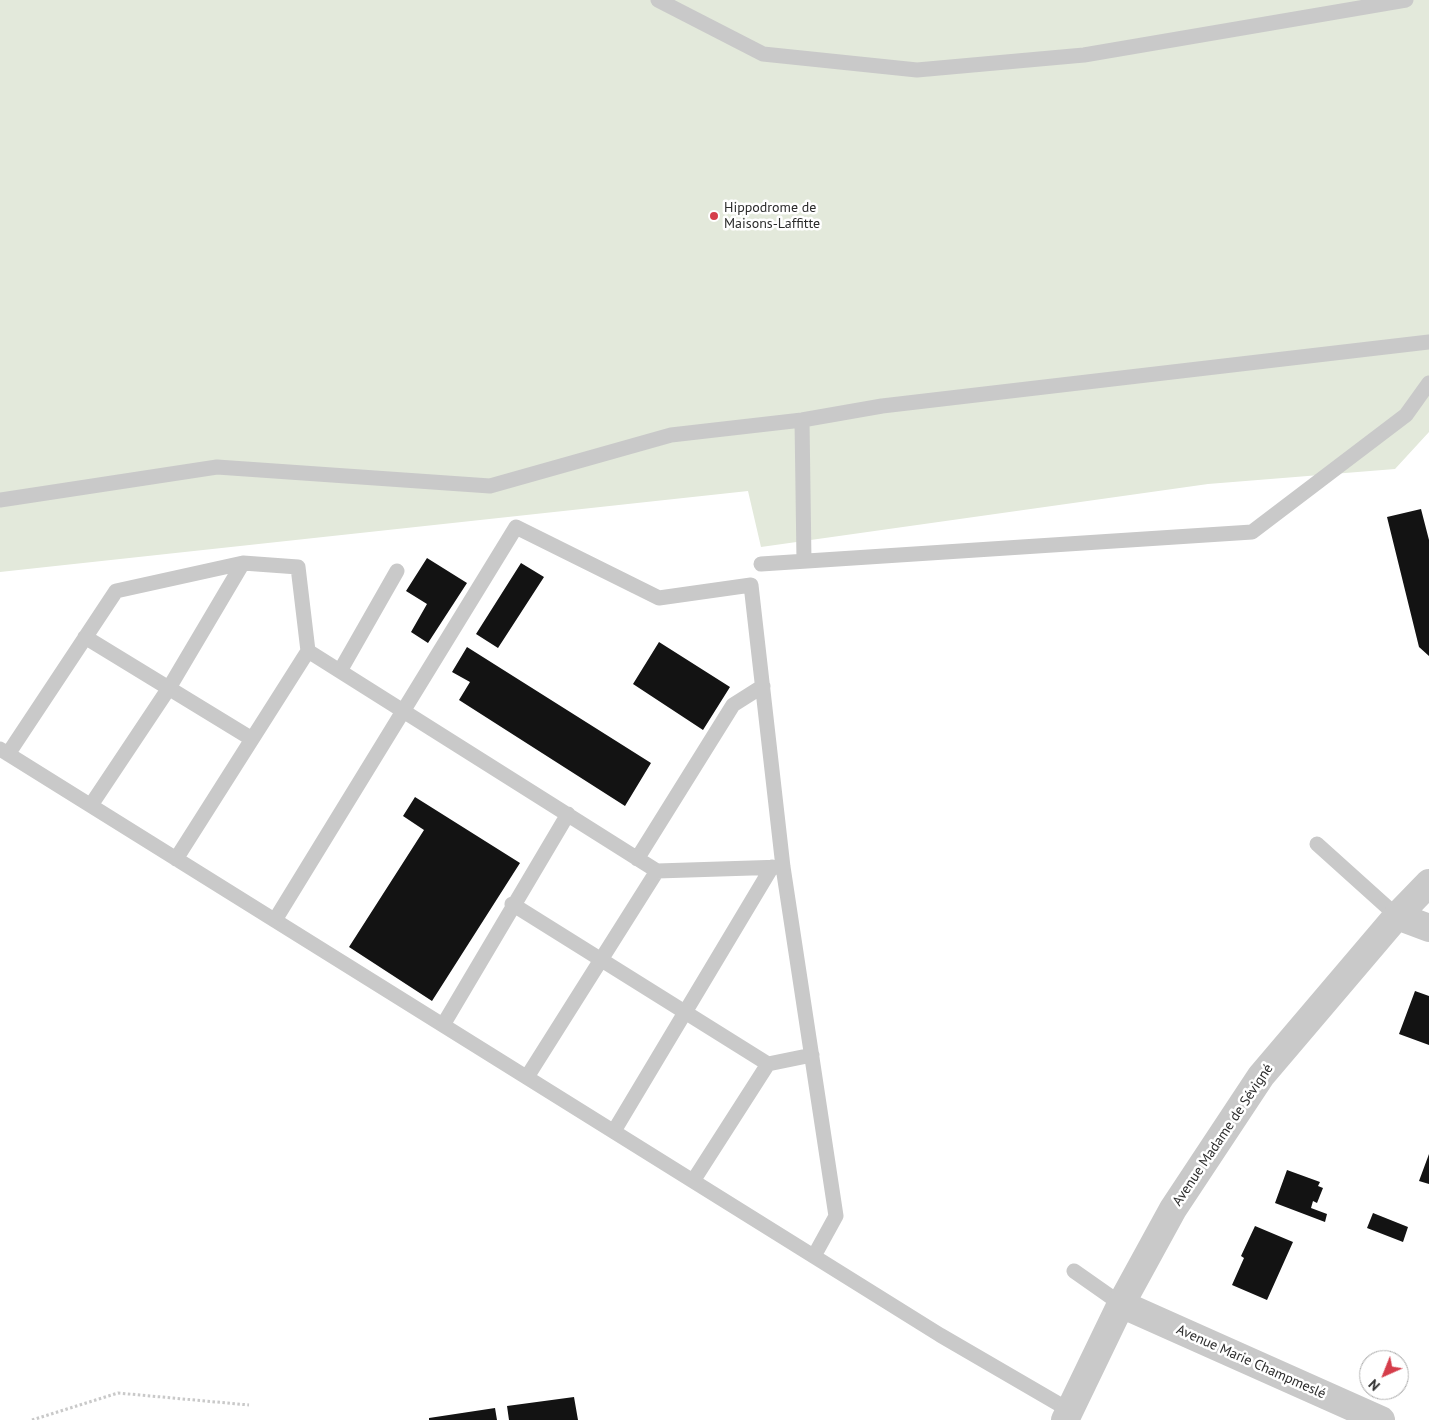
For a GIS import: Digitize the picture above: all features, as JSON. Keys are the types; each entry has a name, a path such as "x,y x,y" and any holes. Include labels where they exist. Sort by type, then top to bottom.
{"street":[{"name":"Avenue Madame de Sévigné","path":"1067,1415 1122,1304 1173,1209 1261,1076 1397,916 1429,883"},
{"path":"1397,916 1429,928"},
{"name":"Avenue Marie Champmeslé","path":"1122,1304 1381,1420"}],"lane":[{"path":"658,0 763,54 917,70 1084,55 1406,0"},
{"path":"0,500 217,467 490,486 671,435 802,420 882,406 1429,342"},
{"path":"761,564 1252,532 1406,415 1429,383"},
{"path":"802,420 804,561"},
{"path":"275,920 516,528 659,598 751,585 763,686 778,867 812,1055 836,1216 814,1256"},
{"path":"91,805 169,688 243,563"},
{"path":"176,859 308,651 298,567 243,563 116,590 85,638 4,751 176,859 614,1131 1067,1415"},
{"path":"340,670 397,571"},
{"path":"85,638 252,739"},
{"path":"308,651 657,871 778,867"},
{"path":"638,859 733,705 763,686"},
{"path":"443,1025 512,904 568,814"},
{"path":"1317,844 1397,916"},
{"path":"614,1131 684,1012 778,867"},
{"path":"527,1077 657,871"},
{"path":"512,904 768,1064 812,1055"},
{"path":"693,1181 768,1064"},
{"path":"1074,1272 1122,1304"}],"path":[{"path":"32,1420 118,1393 249,1405"}],"shaded area":[{"name":"Hippodrome de Maisons-Laffitte","path":"0,0 1429,0 1429,432 1395,469 1208,484 761,547 748,491 0,572"}],"building":[{"path":"1421,509 1429,540 1429,656 1419,647 1387,517"},
{"path":"427,558 467,583 428,643 411,632 427,604 406,591"},
{"path":"521,563 544,577 498,648 476,634"},
{"path":"659,642 730,687 703,730 633,684"},
{"path":"467,647 651,763 625,806 459,700 470,682 452,672"},
{"path":"415,797 520,863 432,1001 349,947 424,830 403,816"},
{"path":"1415,991 1429,996 1429,1045 1399,1034"},
{"path":"1429,1154 1429,1184 1419,1181"},
{"path":"1287,1170 1320,1182 1318,1186 1323,1188 1317,1203 1313,1201 1311,1208 1327,1214 1325,1222 1275,1203"},
{"path":"1373,1213 1408,1227 1403,1242 1367,1228"},
{"path":"1255,1226 1293,1242 1267,1300 1232,1285 1244,1258 1241,1256"},
{"path":"574,1397 578,1420 509,1420 507,1406"},
{"path":"495,1408 497,1420 429,1420 429,1418"}],"place":[{"name":"Hippodrome de Maisons-Laffitte","path":"714,216"}]}
